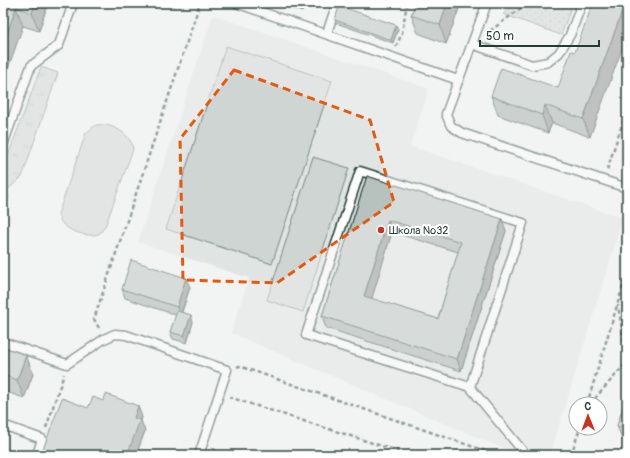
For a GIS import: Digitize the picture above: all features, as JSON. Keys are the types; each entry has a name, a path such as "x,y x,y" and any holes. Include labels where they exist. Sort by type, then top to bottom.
{"lane":[{"path":"3,143 31,66 59,44 73,3"},
{"path":"236,3 458,80"},
{"path":"327,34 337,3"},
{"path":"487,3 446,114 451,126 462,133 627,188"},
{"path":"472,44 532,65 548,62 559,53 570,34 582,3"},
{"path":"470,387 523,223 360,171 306,335 470,387 526,455"},
{"path":"3,342 67,364 104,339 115,334 126,335 226,370 199,455"},
{"path":"3,425 42,439 37,455"}],"path":[{"path":"104,339 94,319 200,3"},
{"path":"392,57 402,33 407,3"},
{"path":"472,44 528,3"},
{"path":"604,180 627,109"},
{"path":"590,396 627,273"},
{"path":"595,396 627,362 618,303"},
{"path":"42,439 67,364"},
{"path":"226,370 239,366 497,455"},
{"path":"219,394 410,455"},
{"path":"571,455 577,436"},
{"path":"202,446 231,455"}],"highlighted area":[{"path":"234,70 370,120 394,202 277,283 183,280 180,139"}],"shaded area":[{"name":"Школа №32","path":"213,15 429,89 410,146 623,218 550,455 519,455 231,333 249,278 138,242"}],"green space":[{"path":"516,3 573,3 561,35 503,14"},
{"path":"226,46 332,81 272,264 166,229"},
{"path":"41,67 58,73 22,177 7,190 3,169"},
{"path":"96,125 114,127 119,130 128,138 133,149 102,231 98,234 89,235 78,233 69,229 61,222 58,214 86,133"},
{"path":"313,157 349,168 303,312 267,300"}],"building":[{"path":"3,3 35,3 32,13 16,7 3,46"},
{"path":"416,3 447,3 440,25 411,15"},
{"path":"593,3 625,3 583,119 545,105 542,115 491,96 501,68 558,88 571,51 575,52"},
{"path":"339,6 396,25 391,40 335,20"},
{"path":"367,176 502,219 457,359 322,316","holes":["388,220 461,242 438,319 364,296"]},
{"path":"131,260 186,278 177,307 122,289"},
{"path":"177,311 191,315 184,336 170,332"},
{"path":"3,347 26,355 17,380 3,375"},
{"path":"106,394 138,406 134,418 140,420 127,455 49,455 42,452 62,398 88,408 93,397 103,401"},
{"path":"627,394 627,429 617,426"},
{"path":"627,437 627,455 621,455"}],"place":[{"name":"Школа №32","path":"381,230"}]}
